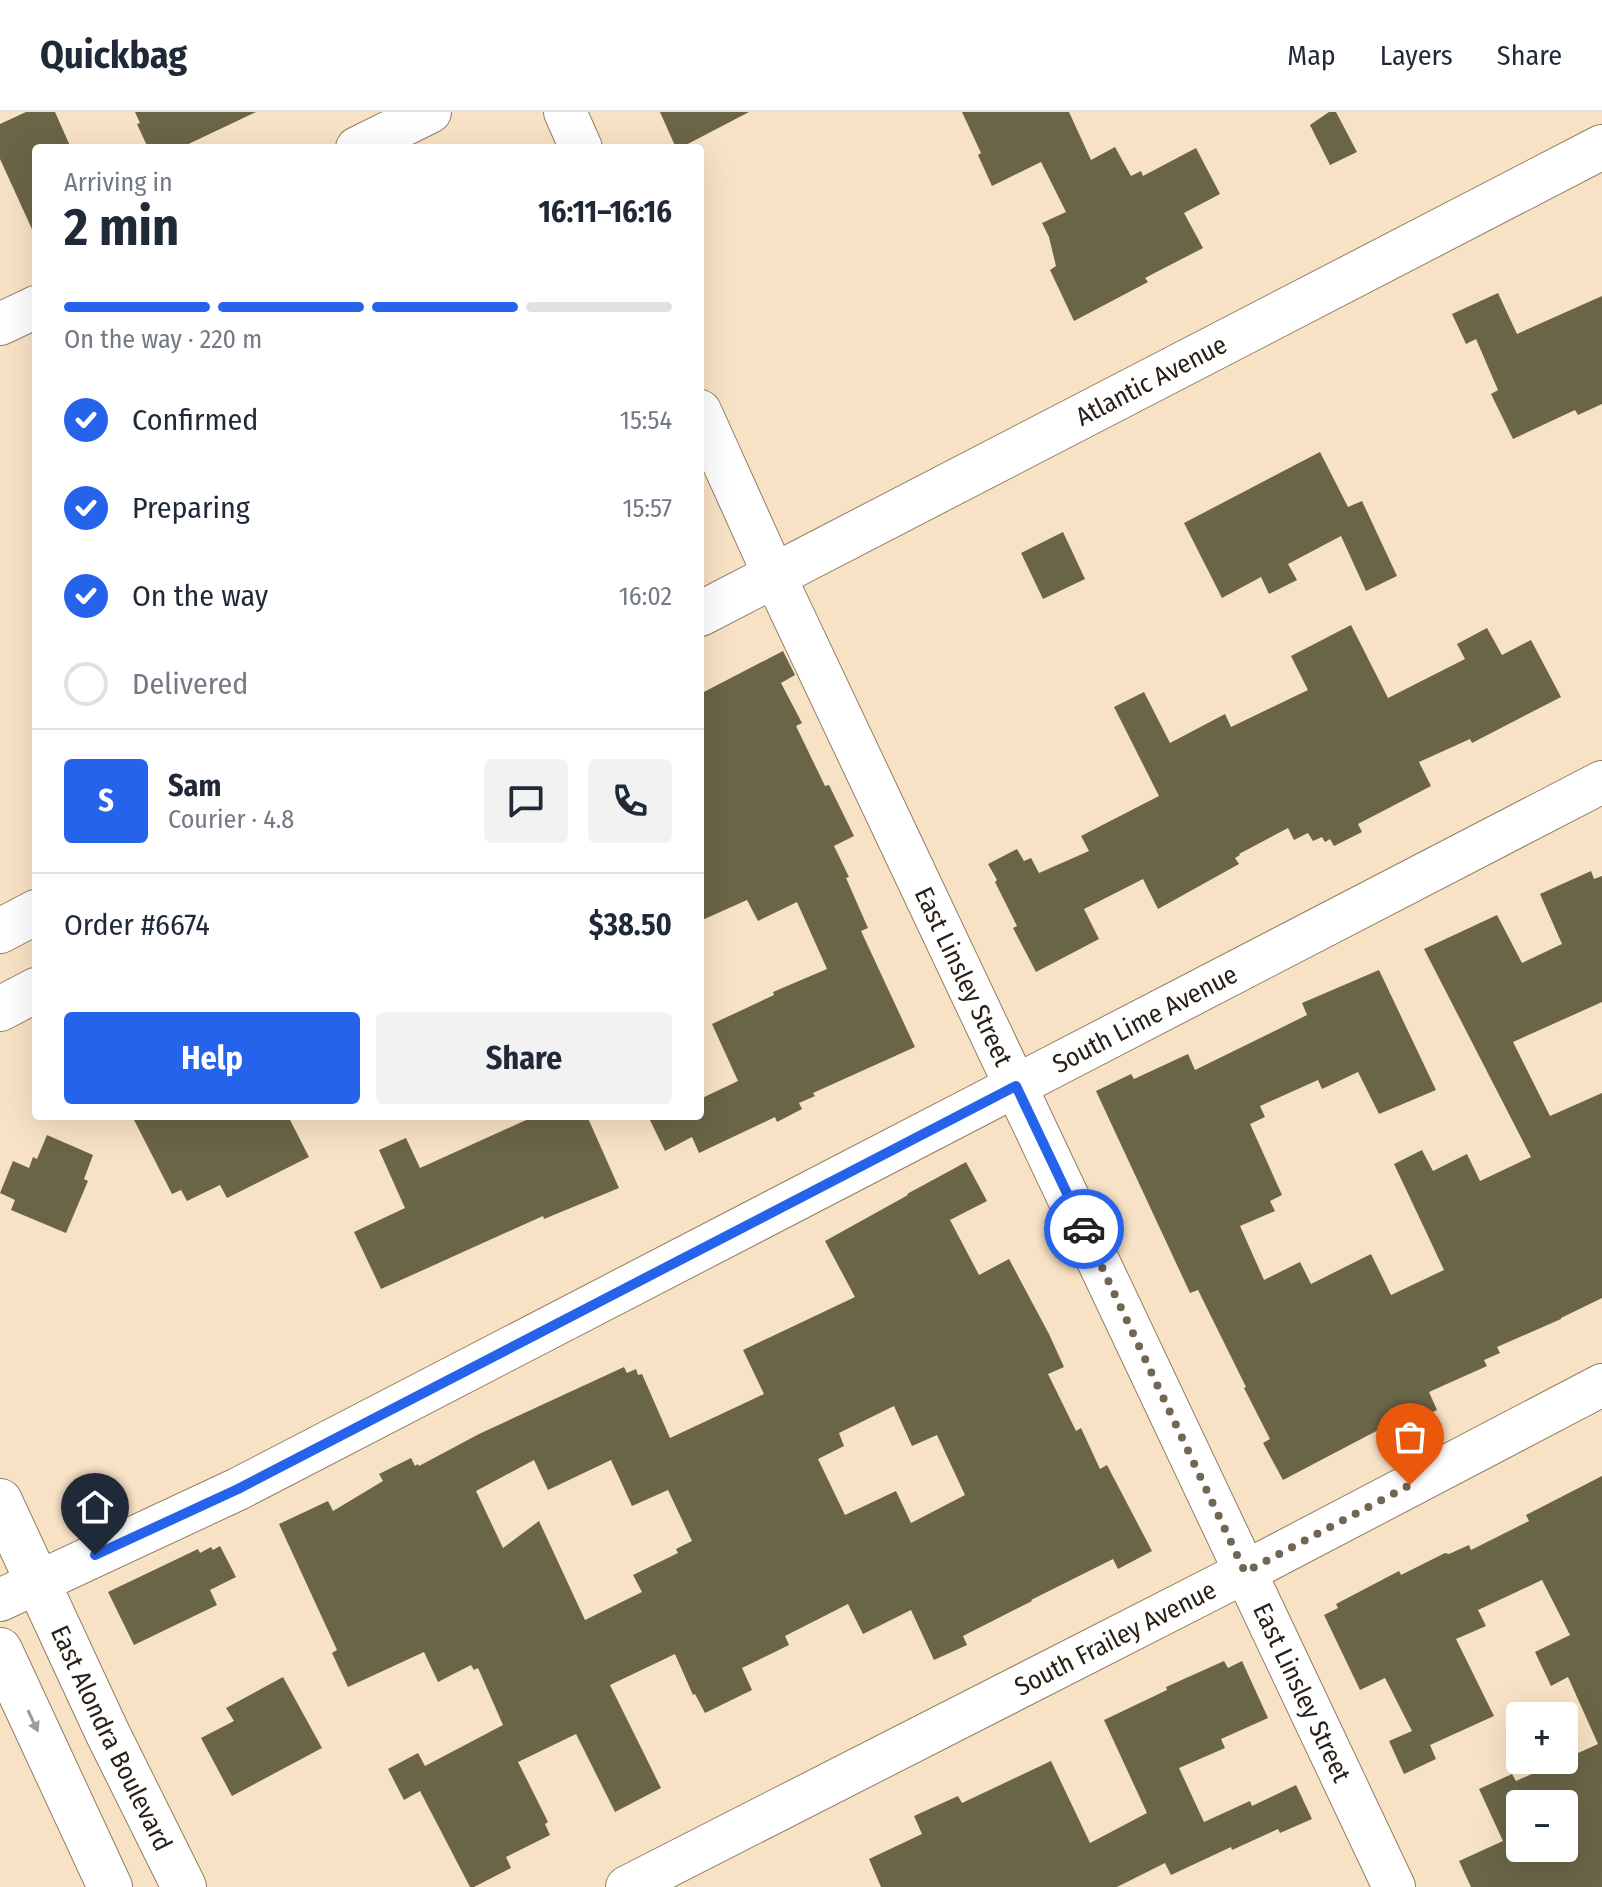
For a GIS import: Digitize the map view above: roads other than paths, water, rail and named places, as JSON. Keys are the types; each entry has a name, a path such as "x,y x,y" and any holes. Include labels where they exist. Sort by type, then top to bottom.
{"main road":[{"name":"Atlantic Avenue","path":"704,612 1602,147"},
{"path":"0,931 32,914"},
{"path":"0,1009 32,992"},
{"name":"East Alondra Boulevard","path":"0,1501 19,1590 107,1732 184,1887"},
{"path":"0,1650 110,1887"}],"street":[{"path":"365,144 430,112"},
{"path":"565,112 579,144"},
{"path":"0,324 32,309"},
{"name":"East Linsley Street","path":"704,420 774,575 1394,1887"},
{"name":"South Lime Avenue","path":"19,1590 238,1489 1602,782"},
{"name":"South Frailey Avenue","path":"627,1887 1245,1572 1602,1385"}]}
